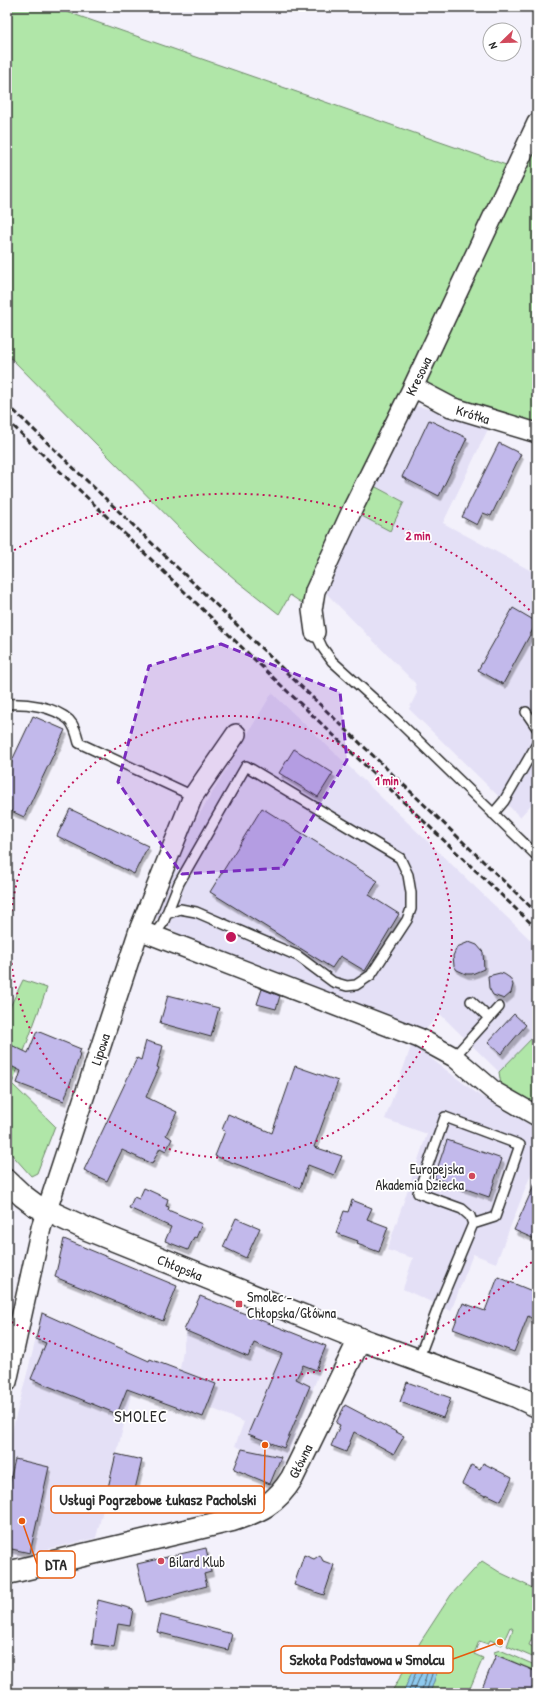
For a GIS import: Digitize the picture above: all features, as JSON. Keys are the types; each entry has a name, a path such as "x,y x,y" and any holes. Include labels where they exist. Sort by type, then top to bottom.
{"street":[{"name":"Kresowa","path":"315,632 312,610 315,591 353,508 413,387 537,123"},
{"name":"Krótka","path":"413,387 450,407 537,433"},
{"name":"Lipowa","path":"7,1382 13,1326 41,1228 193,796 236,734"},
{"path":"146,933 419,1038 454,1057 495,1092 537,1116"},
{"name":"Chłopska","path":"7,1181 23,1196 47,1212 360,1339"},
{"path":"360,1339 516,1396 537,1406"},
{"name":"Główna","path":"7,1573 232,1520 253,1513 267,1506 285,1489 292,1478 360,1339"}],"lane":[{"path":"315,632 322,647 332,661 395,718 537,856"},
{"path":"7,704 24,703 55,711 69,721 76,731 79,743 193,796"},
{"path":"526,712 537,728"},
{"path":"493,814 504,801 537,744"},
{"path":"146,933 163,923 179,883 246,766 400,858 408,875 411,892 411,909 407,920 371,975 356,985 347,986 333,982 298,956 196,912 180,909 167,914"},
{"path":"471,1002 489,1018"},
{"path":"454,1057 499,1007"},
{"path":"418,1360 473,1224 470,1216 462,1209 418,1193 445,1117 520,1145 495,1217 473,1224"}],"highlighted area":[{"path":"221,644 340,692 347,760 282,868 182,874 118,782 149,666"}],"shaded area":[{"path":"413,406 422,407 489,427 443,523 537,574 537,798 520,817 409,709 417,693 415,683 323,590 360,515 390,530 404,502 374,486"},
{"path":"272,693 537,946 537,1033 499,1072 440,1014 423,1032 180,935 155,917 190,830"},
{"name":"Europejska Akademia Dziecka","path":"412,1044 479,1095 537,1129 537,1159 496,1263 473,1254 451,1311 403,1289 413,1258 387,1250 427,1134 385,1119"},
{"path":"186,1331 248,1357 254,1343 282,1354 290,1332 329,1348 283,1465 235,1446 244,1422 175,1393"},
{"path":"36,1339 135,1379 96,1538 30,1553 7,1556 7,1450"}],"green space":[{"path":"7,7 53,7 509,166 302,603 290,595 279,614 236,580 198,547 7,354"},
{"path":"537,140 537,423 436,392 427,383 427,373"},
{"path":"374,486 404,502 390,531 360,515"},
{"path":"23,980 47,988 12,1084 55,1126 37,1173 31,1176 7,1149 7,1013"},
{"path":"537,1033 537,1108 501,1085 499,1072"},
{"path":"482,1561 501,1573 537,1590 537,1626 529,1645 537,1649 537,1659 507,1646 513,1629 510,1627 502,1645 490,1640 488,1644 479,1641 474,1654 483,1658 468,1693 430,1693 436,1675 435,1655 425,1653 415,1665 403,1693 391,1693 421,1641 451,1595"},
{"path":"500,1650 537,1666 536,1671 494,1654 494,1652"}],"water":[{"path":"425,1653 435,1655 436,1675 430,1693 403,1693 415,1665"}],"building":[{"path":"429,420 467,438 439,496 402,477"},
{"path":"499,443 521,454 491,516 483,513 477,525 462,517"},
{"path":"513,608 537,622 503,684 478,670"},
{"path":"33,716 65,730 24,817 7,809 7,771"},
{"path":"294,749 333,773 318,797 279,773"},
{"path":"262,808 378,881 369,895 399,914 365,971 340,956 332,968 210,892"},
{"path":"70,809 148,846 134,874 57,836"},
{"path":"469,942 477,945 483,952 484,969 472,974 466,974 457,970 454,966 453,956 457,947"},
{"path":"500,973 510,978 513,985 511,993 504,999 493,995 489,988 488,976"},
{"path":"262,989 280,996 276,1009 257,1004"},
{"path":"168,995 219,1008 211,1037 160,1023"},
{"path":"514,1014 526,1025 501,1054 488,1042"},
{"path":"37,1031 81,1049 64,1101 17,1083 21,1071 7,1064 7,1043 28,1053"},
{"path":"146,1041 163,1046 157,1067 159,1068 146,1097 177,1112 166,1135 172,1139 166,1151 160,1148 152,1164 122,1150 107,1181 84,1170 137,1058 141,1060"},
{"path":"295,1066 338,1081 314,1147 342,1156 334,1175 308,1165 300,1188 215,1156 225,1131 222,1130 228,1114 272,1133"},
{"path":"447,1140 502,1159 489,1197 434,1178"},
{"path":"537,1179 537,1240 514,1230"},
{"path":"144,1188 168,1199 166,1206 169,1207 168,1210 202,1224 196,1238 194,1237 188,1250 165,1241 171,1227 129,1208 134,1197 139,1199"},
{"path":"352,1200 372,1208 367,1219 388,1227 379,1252 357,1244 358,1241 336,1233 344,1211 348,1212"},
{"path":"236,1218 260,1228 246,1258 223,1247"},
{"path":"64,1239 177,1286 163,1321 55,1277"},
{"path":"498,1277 537,1293 537,1322 528,1316 514,1352 453,1329 463,1303 485,1311"},
{"path":"200,1296 326,1346 316,1370 303,1365 296,1379 310,1386 284,1448 248,1434 282,1354 254,1343 248,1357 184,1330"},
{"path":"42,1313 149,1361 150,1359 216,1384 203,1417 127,1389 117,1414 31,1379 46,1343 36,1339"},
{"path":"407,1382 451,1398 443,1418 400,1402"},
{"path":"345,1405 404,1436 394,1454 354,1432 346,1452 331,1446 340,1425 336,1423"},
{"path":"242,1449 281,1457 270,1484 234,1469"},
{"path":"116,1454 142,1460 133,1498 107,1492"},
{"path":"15,1459 49,1467 30,1553 7,1548 7,1494"},
{"path":"483,1463 512,1478 501,1501 486,1494 485,1496 462,1484 471,1465 480,1469"},
{"path":"206,1548 211,1572 204,1574 207,1586 146,1602 137,1564"},
{"path":"304,1555 314,1559 320,1555 323,1561 334,1565 324,1595 294,1585"},
{"path":"98,1600 133,1609 130,1626 118,1624 114,1647 92,1644"},
{"path":"161,1615 232,1634 228,1650 157,1632"},
{"path":"496,1655 537,1672 537,1693 480,1693"}],"railway":[{"path":"7,404 537,913"},
{"path":"7,420 285,689 537,929"}],"place":[{"name":"Europejska Akademia Dziecka","path":"472,1176"},
{"name":"Smolec - Chłopska/Główna","path":"239,1304"},
{"name":"Usługi Pogrzebowe Łukasz Pacholski","path":"265,1445"},
{"name":"DTA","path":"22,1521"},
{"name":"Bilard Klub","path":"161,1561"},
{"name":"Szkoła Podstawowa w Smolcu","path":"500,1642"}],"district":[{"name":"SMOLEC","path":"141,1416"}]}
